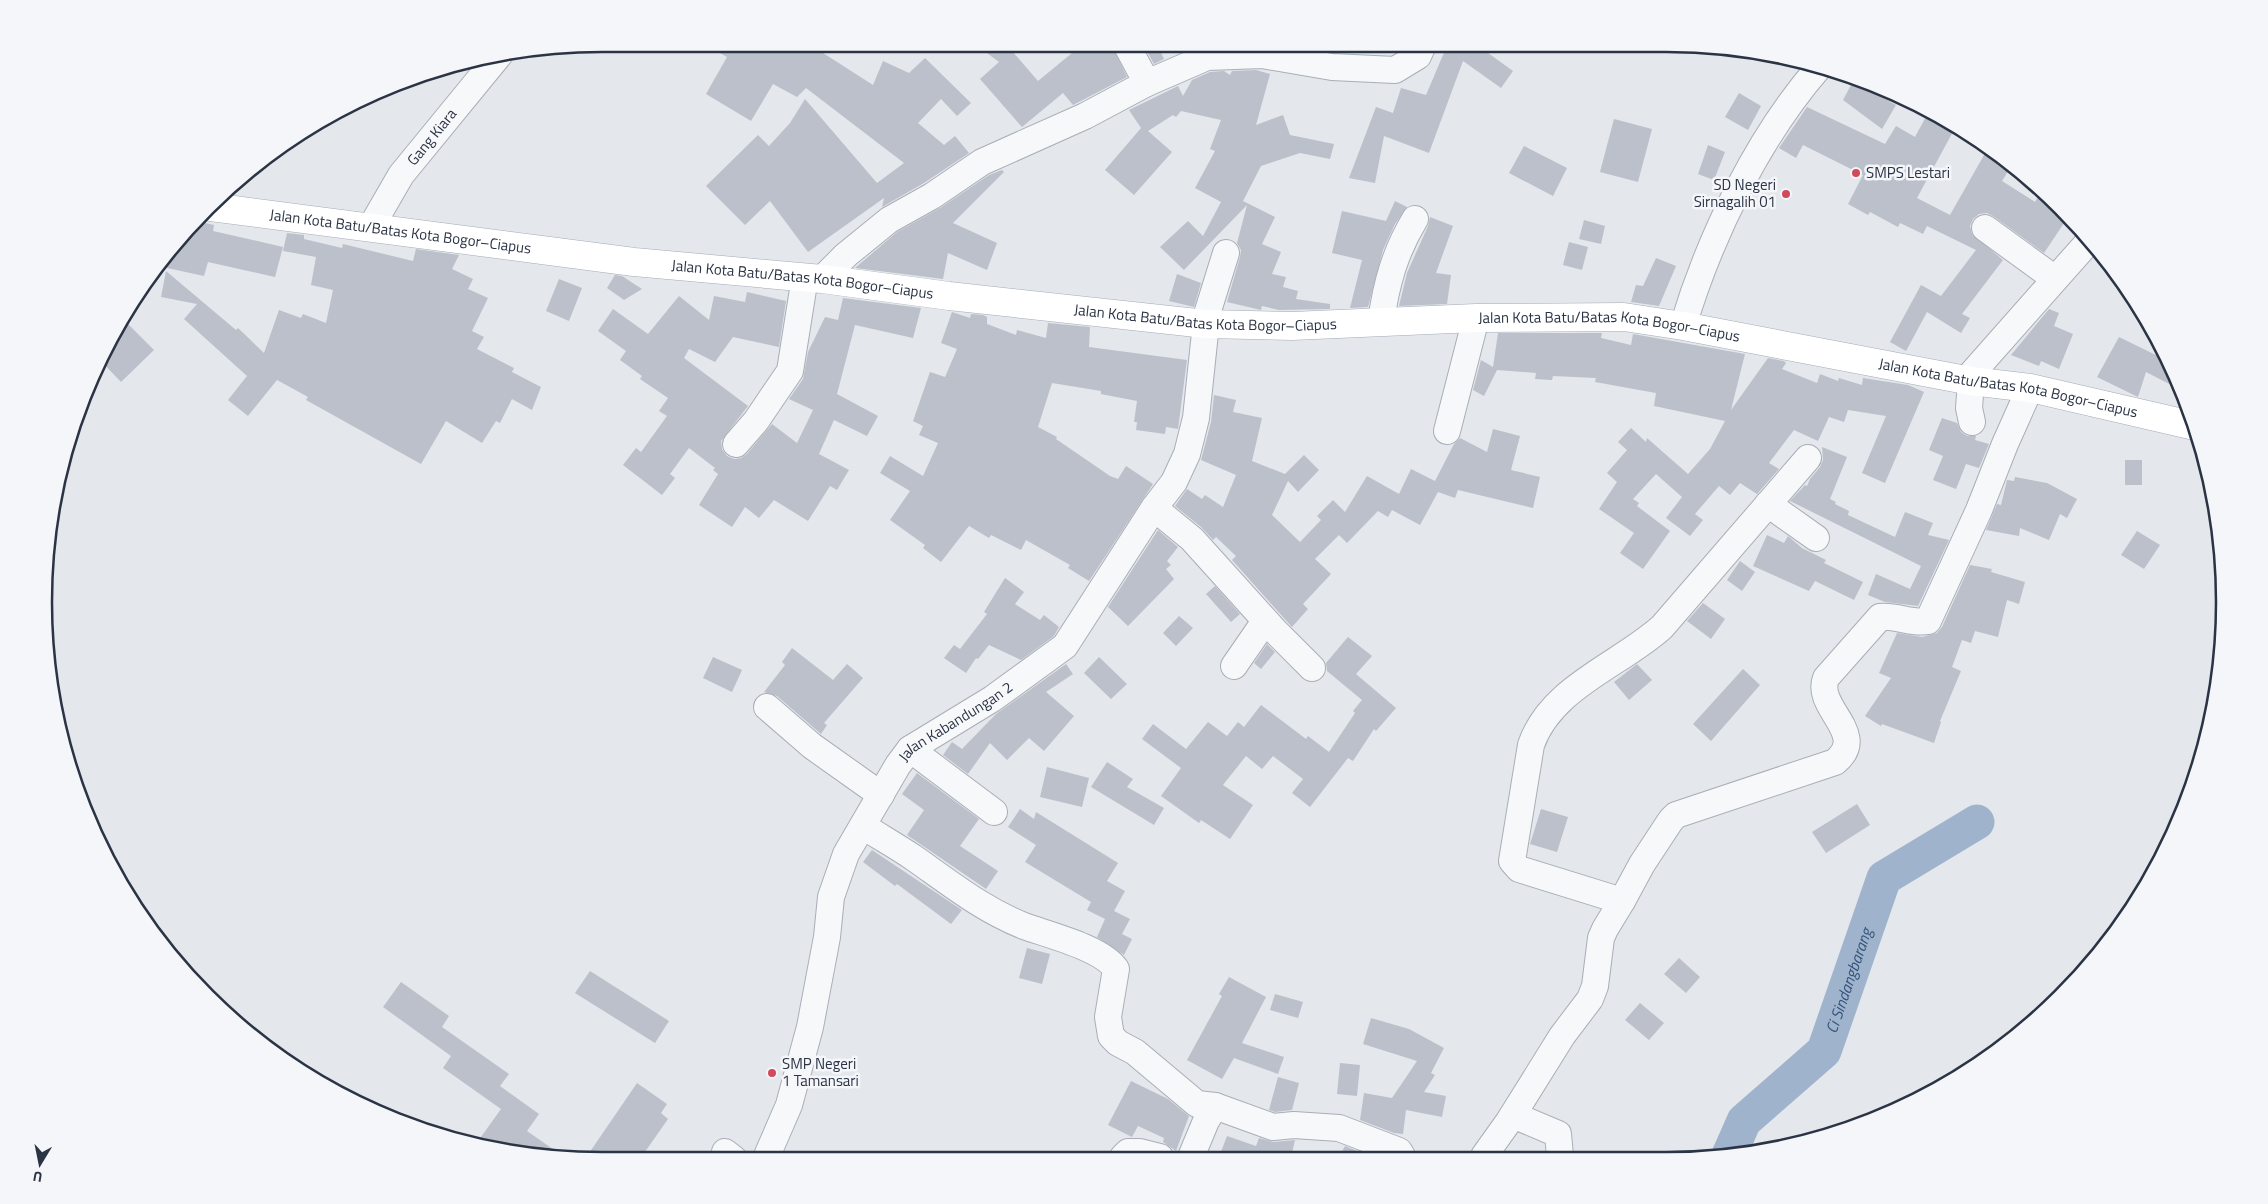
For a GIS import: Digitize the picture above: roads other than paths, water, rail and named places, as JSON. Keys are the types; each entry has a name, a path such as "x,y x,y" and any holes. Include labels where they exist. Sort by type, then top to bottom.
{"main road":[{"name":"Jalan Kota Batu/Batas Kota Bogor–Ciapus","path":"219,208 371,226 634,262 814,278 949,296 1206,324 1292,326 1476,318 1624,318 1683,326 1969,381 2030,388 2186,424"}],"street":[{"path":"1130,52 1147,83"},
{"path":"736,444 769,403 790,371 814,278 889,220 932,196 982,162 1085,116 1147,83 1207,57 1262,55 1332,67 1395,70 1418,56 1420,52"},
{"name":"Gang Kiara","path":"371,226 401,175 492,64"},
{"path":"1683,326 1692,296 1716,236 1749,170 1796,93 1814,73"},
{"path":"1381,322 1394,258 1415,219"},
{"path":"1985,228 2055,279"},
{"path":"1972,422 1969,381 2084,246"},
{"name":"Jalan Kabandungan 2","path":"769,1152 789,1105 810,1026 827,937 831,897 846,854 910,749 992,699 1065,646 1154,508 1174,482 1187,454 1196,418 1207,314 1226,253"},
{"path":"1447,432 1476,318"},
{"path":"1487,1152 1513,1115 1562,1036 1590,999 1595,986 1601,938 1642,864 1676,815 1835,762 1841,757 1845,750 1847,735 1824,694 1823,684 1826,678 1880,618 1888,616 1920,622 1928,621 1979,510 1996,465 2030,388"},
{"path":"1622,901 1519,869 1512,861 1534,735 1564,697 1647,640 1662,627 1808,458"},
{"path":"1768,504 1816,538"},
{"path":"1154,508 1192,539 1265,620 1312,668"},
{"path":"1234,666 1265,620"},
{"path":"767,707 812,746 881,795"},
{"path":"910,749 994,812"},
{"path":"863,826 914,858 978,904 1022,925 1083,948 1112,963 1116,969 1108,1017 1111,1036 1118,1043 1135,1052 1197,1104 1216,1106 1273,1127 1294,1125 1339,1128 1400,1152"},
{"path":"1193,1152 1206,1121 1216,1106"},
{"path":"1513,1115 1558,1134 1560,1152"}],"waterway":[{"name":"Ci Sindangbarang","path":"1732,1147 1744,1121 1824,1051 1884,878 1977,822"}],"place":[{"name":"SMPS Lestari","path":"1856,173"},
{"name":"SD Negeri Sirnagalih 01","path":"1786,194"},
{"name":"SMP Negeri 1 Tamansari","path":"772,1073"}]}
